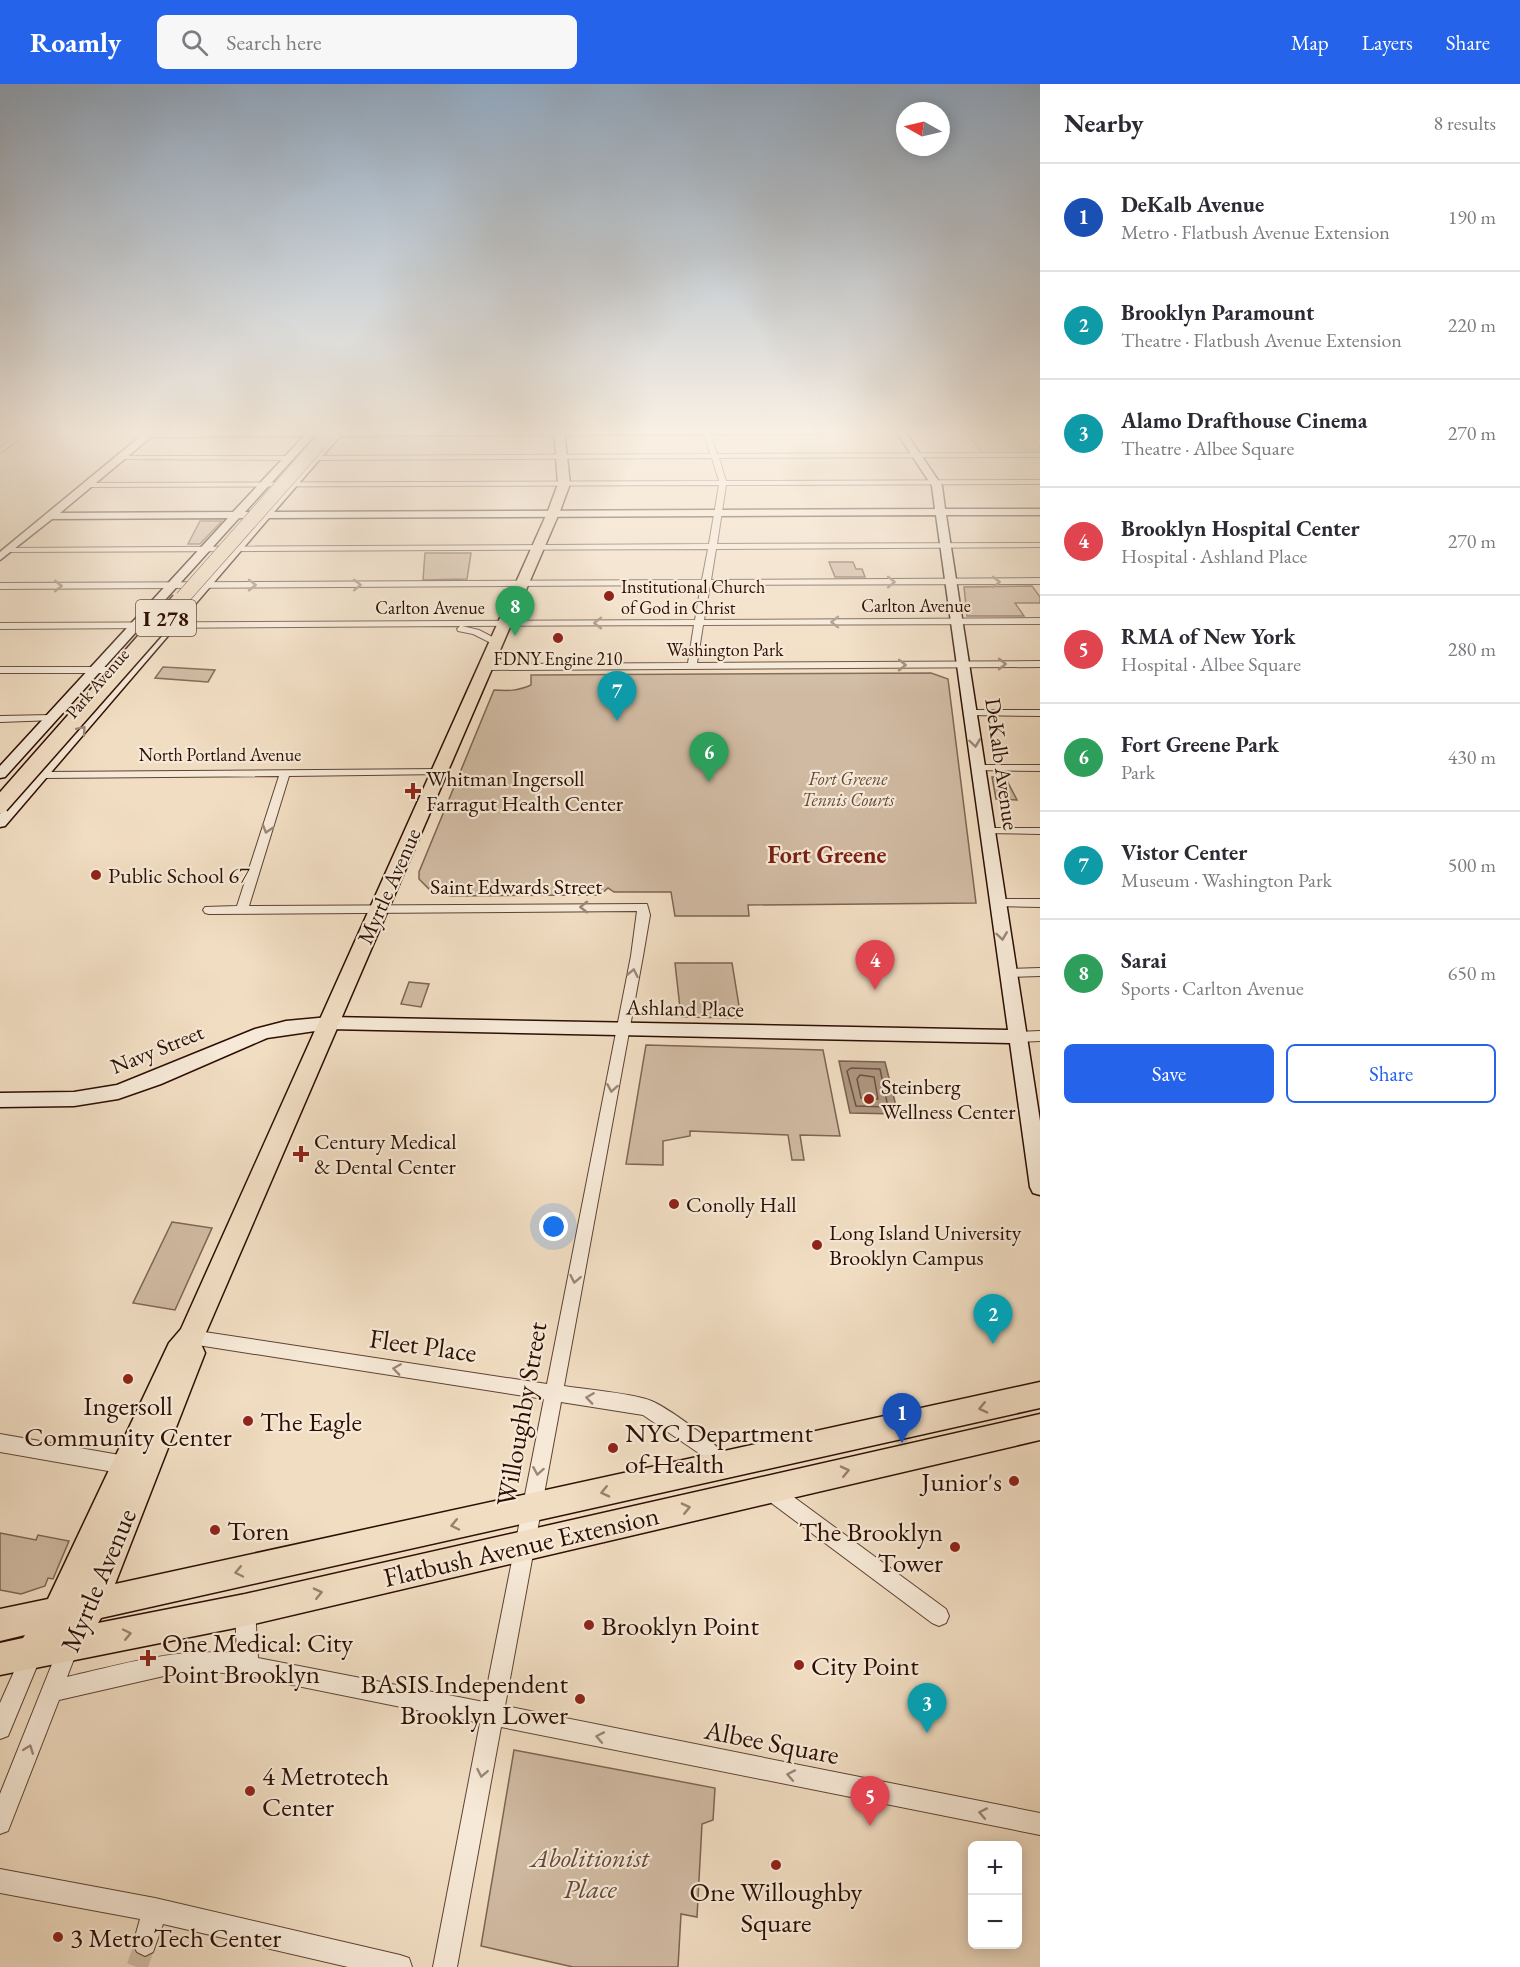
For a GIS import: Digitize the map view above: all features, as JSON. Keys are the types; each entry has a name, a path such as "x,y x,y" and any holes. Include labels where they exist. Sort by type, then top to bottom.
{"highway":[{"name":"I 278","path":"0,788 240,518"},
{"name":"I 278","path":"0,805 259,518"}],"main road":[{"path":"4,554 48,518"},
{"name":"Park Avenue","path":"0,774 235,518"},
{"name":"Park Avenue","path":"0,823 265,518"},
{"name":"Myrtle Avenue","path":"33,1652 59,1611 136,1467 192,1354 191,1337 551,518"},
{"name":"DeKalb Avenue","path":"943,518 1017,1037 1036,1131 1040,1187"},
{"name":"North Portland Avenue","path":"0,774 44,775"},
{"name":"Ashland Place","path":"329,1023 1017,1037"},
{"name":"Navy Street","path":"0,1100 40,1101 116,1092 146,1083 261,1033 287,1027 329,1023"},
{"name":"Flatbush Avenue Extension","path":"0,1625 1040,1395"},
{"name":"Flatbush Avenue Extension","path":"0,1659 245,1610 1040,1427"},
{"name":"Myrtle Avenue","path":"69,1644 92,1604 136,1467"}],"street":[{"path":"692,666 719,518"},
{"path":"4,554 206,549 1040,545"},
{"path":"0,586 1040,581"},
{"name":"Carlton Avenue","path":"170,628 506,623 1040,621"},
{"name":"Carlton Avenue","path":"0,626 461,628 476,632 497,643"},
{"name":"Washington Park","path":"486,667 1040,664"},
{"path":"0,670 134,670"},
{"path":"970,713 1040,713"},
{"path":"0,719 51,718"},
{"path":"978,768 1040,768"},
{"name":"North Portland Avenue","path":"44,775 440,772"},
{"path":"242,909 285,773"},
{"path":"987,831 1040,831"},
{"path":"998,903 1040,903"},
{"name":"Saint Edwards Street","path":"208,910 380,907 643,907"},
{"name":"Willoughby Street","path":"446,1967 527,1545 552,1392 644,915 643,907"},
{"path":"1008,973 1040,972"},
{"name":"Ashland Place","path":"1017,1037 1040,1036"},
{"name":"Fleet Place","path":"191,1337 647,1407 709,1450 724,1465"},
{"path":"0,1443 136,1467"},
{"path":"767,1489 939,1616"},
{"path":"245,1610 248,1666"},
{"name":"Myrtle Avenue","path":"0,1823 69,1644"},
{"name":"Myrtle Avenue","path":"0,1728 33,1652"},
{"name":"Albee Square","path":"51,1691 177,1663 215,1662 248,1666 1040,1824"},
{"path":"0,1881 154,1910 400,1967"},
{"path":"145,1944 154,1910"}],"green space":[{"path":"200,521 222,521 200,544 188,544"},
{"path":"425,553 471,553 467,579 423,580"},
{"path":"829,562 853,562 856,569 862,569 865,577 835,577"},
{"path":"1032,586 1040,597 1040,603 1015,603 1024,616 967,616 964,587"},
{"path":"163,667 215,670 208,682 155,678"},
{"name":"Fort Greene Tennis Courts","path":"931,673 948,679 976,903 748,905 749,916 675,916 671,892 614,892 608,888 600,895 451,896 431,891 419,879 419,872 494,690 513,690 531,685 531,675"},
{"path":"992,777 1005,777 1017,800 996,799"},
{"path":"675,963 732,963 741,1018 681,1017"},
{"path":"409,982 429,984 421,1007 401,1004"},
{"path":"646,1045 823,1050 840,1136 800,1135 804,1160 792,1160 788,1135 690,1131 690,1136 663,1141 663,1165 626,1164"},
{"path":"172,1222 212,1228 175,1310 133,1303"},
{"path":"0,1533 36,1540 38,1535 69,1541 53,1579 48,1578 45,1586 21,1594 0,1590"},
{"name":"Abolitionist Place","path":"514,1750 715,1788 713,1820 702,1824 697,1917 681,1914 678,1967 573,1967 481,1946"}],"water":[{"path":"839,1061 885,1062 898,1114 850,1113"}],"tunnel":[{"path":"137,1967 145,1944"}],"place":[{"name":"Institutional Church of God in Christ","path":"609,596"},
{"name":"Sarai","path":"515,636"},
{"name":"FDNY Engine 210","path":"558,638"},
{"name":"Vistor Center","path":"617,721"},
{"name":"Fort Greene Park","path":"709,782"},
{"name":"Whitman Ingersoll Farragut Health Center","path":"413,791"},
{"name":"Public School 67","path":"96,875"},
{"name":"Brooklyn Hospital Center","path":"875,990"},
{"name":"Steinberg Wellness Center","path":"869,1099"},
{"name":"Century Medical & Dental Center","path":"301,1154"},
{"name":"Conolly Hall","path":"674,1204"},
{"name":"Long Island University Brooklyn Campus","path":"817,1245"},
{"name":"Brooklyn Paramount","path":"993,1344"},
{"name":"Ingersoll Community Center","path":"128,1379"},
{"name":"The Eagle","path":"248,1421"},
{"name":"DeKalb Avenue","path":"902,1443"},
{"name":"NYC Department of Health","path":"613,1448"},
{"name":"Junior's","path":"1014,1481"},
{"name":"Toren","path":"215,1530"},
{"name":"The Brooklyn Tower","path":"955,1547"},
{"name":"Brooklyn Point","path":"589,1625"},
{"name":"One Medical: City Point Brooklyn","path":"148,1658"},
{"name":"City Point","path":"799,1665"},
{"name":"BASIS Independent Brooklyn Lower","path":"580,1699"},
{"name":"Alamo Drafthouse Cinema","path":"927,1733"},
{"name":"4 Metrotech Center","path":"250,1791"},
{"name":"RMA of New York","path":"870,1826"},
{"name":"One Willoughby Square","path":"776,1865"},
{"name":"3 MetroTech Center","path":"58,1937"}],"district":[{"name":"Fort Greene","path":"827,854"}]}
